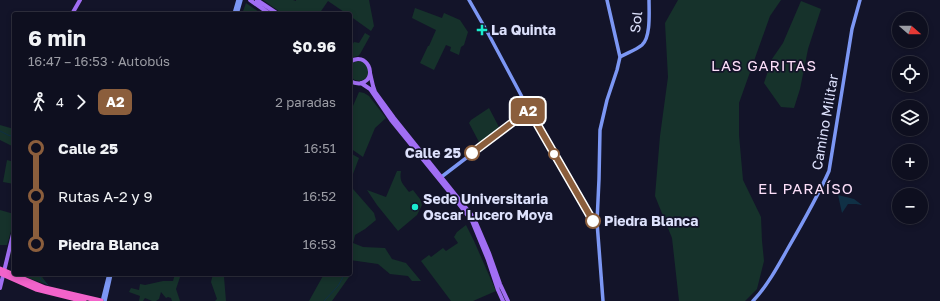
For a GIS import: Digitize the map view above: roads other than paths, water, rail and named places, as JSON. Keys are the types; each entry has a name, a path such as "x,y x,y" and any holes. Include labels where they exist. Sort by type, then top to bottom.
{"highway":[{"path":"2,272 36,288 84,301"},
{"path":"2,272 12,276"},
{"path":"13,276 45,288 103,301"}],"main road":[{"path":"73,12 80,0"},
{"path":"235,12 238,0"},
{"path":"238,12 241,0"},
{"path":"250,0 267,12"},
{"path":"257,0 275,12"},
{"path":"469,0 529,110 597,227"},
{"path":"603,301 597,227 600,130 620,57 607,0"},
{"name":"Sol","path":"620,57 643,44 646,39 649,0"},
{"name":"Camino Militar","path":"753,301 768,282 795,237 821,188 828,171 852,29 860,0"},
{"path":"352,61 357,59 364,60 369,66 372,86 375,92 472,222 503,301"},
{"path":"352,82 361,83 366,81 369,78 370,73"},
{"path":"361,83 370,89 391,120 474,218 508,301"},
{"path":"440,178 529,110"},
{"path":"587,212 597,211"},
{"path":"0,288 2,272 12,237"},
{"path":"103,301 109,276"}],"water":[{"path":"838,195 854,199 862,205 848,204 842,213"}],"waterway":[{"path":"0,131 12,136"},
{"path":"40,276 41,280 48,285"},
{"path":"324,301 338,286 343,276"}],"place":[{"name":"La Quinta","path":"482,30"},
{"name":"Calle 25","path":"472,153"},
{"name":"Sede Universitaria Oscar Lucero Moya","path":"415,207"},
{"name":"Piedra Blanca","path":"593,221"}],"district":[{"name":"LAS GARITAS","path":"764,66"},
{"name":"EL PARAÍSO","path":"806,189"}]}
